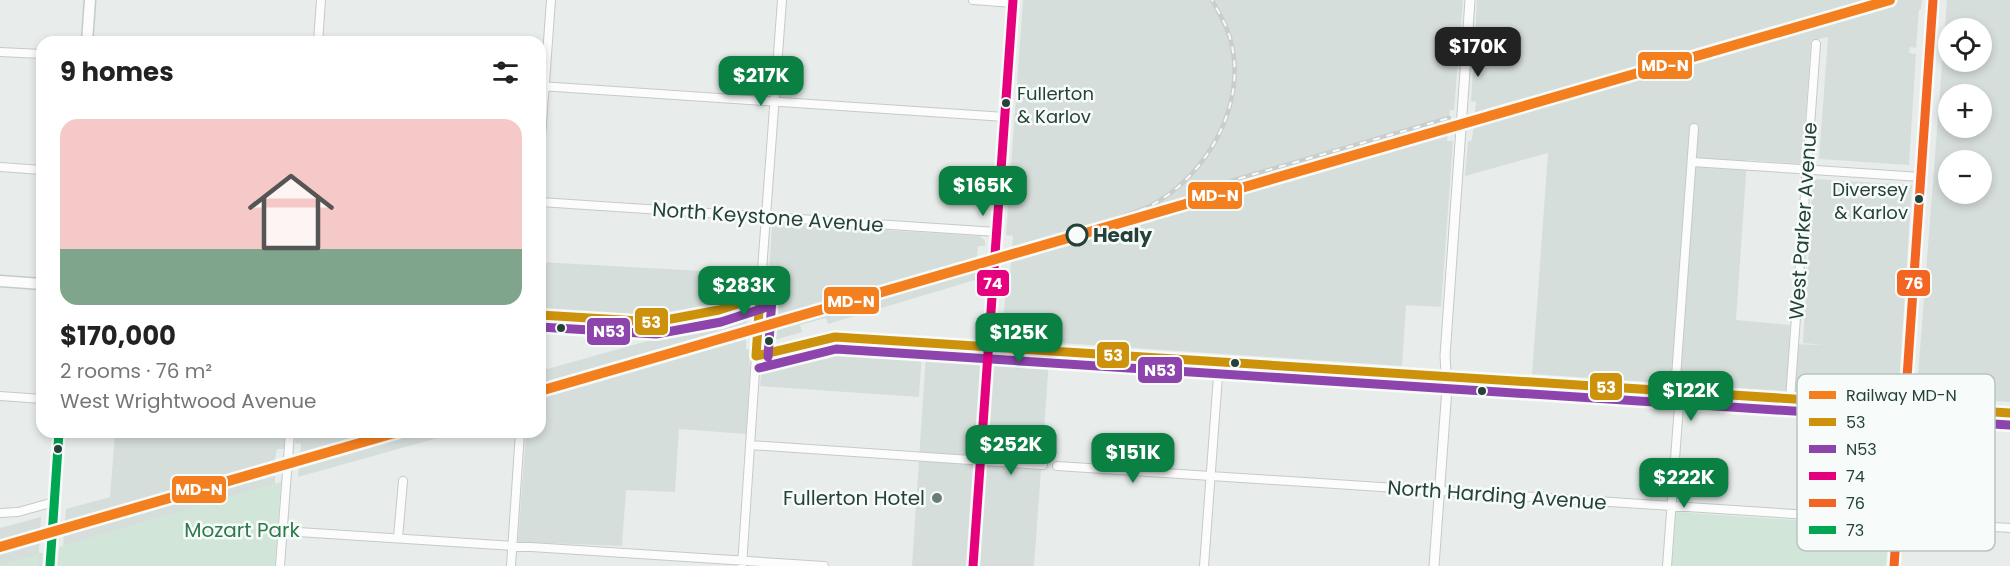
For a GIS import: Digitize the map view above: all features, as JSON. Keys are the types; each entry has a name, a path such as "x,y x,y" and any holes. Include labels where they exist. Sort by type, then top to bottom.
{"main road":[{"path":"87,36 90,0"},
{"path":"1907,374 1933,0"},
{"path":"973,566 1013,1"},
{"path":"0,281 36,284"},
{"path":"546,315 655,322 719,310 760,297 756,356 835,337 1797,399"},
{"path":"1995,412 2010,413"},
{"path":"50,566 59,438"},
{"path":"1894,566 1895,551"}],"street":[{"path":"318,36 321,0"},
{"path":"546,48 551,0"},
{"path":"760,297 782,0"},
{"path":"974,0 1013,1"},
{"path":"1434,566 1470,0"},
{"name":"West Parker Avenue","path":"1790,399 1816,44"},
{"path":"0,52 36,54"},
{"path":"546,87 1005,117"},
{"path":"1667,566 1694,128"},
{"path":"1692,162 1921,177"},
{"path":"0,167 36,170"},
{"name":"North Keystone Avenue","path":"546,202 997,232"},
{"path":"742,563 756,356"},
{"path":"1204,566 1218,362"},
{"path":"0,396 36,399"},
{"path":"280,566 290,438"},
{"path":"511,566 520,438"},
{"path":"750,445 1043,465"},
{"name":"North Harding Avenue","path":"1057,466 1797,514"},
{"path":"398,538 403,481"},
{"path":"0,513 18,512 54,502"},
{"name":"North Harding Avenue","path":"1995,527 2010,528"},
{"path":"283,531 742,563 824,566"}],"shaded area":[{"path":"1023,0 1463,0 1454,110 1450,110 1447,141 1453,141 1441,307 1406,305 1402,366 1002,339 1004,276 1010,274 1013,236 1006,235"},
{"path":"1477,0 1922,0 1916,48 1910,47 1909,53 1916,54 1909,165 1819,159 1828,37 1811,41 1802,164 1747,160 1736,320 1790,325 1789,344 1823,345 1803,343 1813,179 1912,185 1900,374 1797,374 1797,392 1532,374 1548,153 1465,176 1468,142 1472,140 1476,102 1471,101"},
{"path":"1947,0 2010,0 2010,402 1995,401 1995,374 1918,374 1938,116 1938,138 1992,138 1992,84 1941,84 1941,72 1992,72 1992,18 1946,18"},
{"path":"772,223 980,236 985,241 985,246 978,246 975,280 828,324 826,318 800,325 802,332 775,340 770,335 771,306 767,307"},
{"path":"546,262 756,274 755,290 662,317 546,308"},
{"path":"744,314 748,318 746,349 749,349 750,369 746,434 679,429 675,492 626,490 622,546 518,542 526,438 546,438 546,369"},
{"path":"832,344 922,351 919,397 760,386 762,367"},
{"path":"926,353 1049,361 1034,566 912,566"},
{"path":"115,438 285,438 284,449 277,449 275,484 63,546 66,509 110,497"},
{"path":"295,438 438,438 298,477 301,444 295,443"},
{"path":"41,517 39,553 43,553 42,566 0,566 0,528"}],"green space":[{"name":"Mozart Park","path":"281,482 275,566 57,566 59,547"},
{"path":"1674,512 1797,520 1797,551 1887,551 1886,566 1671,566"},
{"path":"39,554 38,566 0,566 0,565"}],"railway":[{"path":"1113,220 1152,205 1172,192 1190,176 1218,136 1228,113 1233,90 1234,66 1228,31 1212,0"},
{"path":"1173,203 1234,180 1449,118"}],"rail line":[{"name":"MD-N","path":"546,389 1890,0"},
{"name":"MD-N","path":"0,547 377,438"}],"transit line":[{"name":"74","path":"973,566 1013,0"},
{"name":"76","path":"1907,374 1933,0"},
{"name":"53","path":"546,315 655,322 719,310 760,297"},
{"name":"53","path":"756,356 760,297"},
{"name":"N53","path":"768,357 772,298"},
{"name":"N53","path":"546,327 656,334 721,322 764,308"},
{"name":"53","path":"756,356 835,337 1797,399"},
{"name":"N53","path":"759,368 836,349 1797,411"},
{"name":"53","path":"1995,412 2010,413"},
{"name":"N53","path":"1995,424 2009,425"},
{"name":"73","path":"50,566 59,438"},
{"name":"76","path":"1894,566 1895,551"}],"place":[{"name":"Fullerton & Karlov","path":"1006,103"},
{"name":"Diversey & Karlov","path":"1919,199"},
{"name":"Healy","path":"1077,235"},
{"name":"Fullerton Hotel","path":"937,498"}]}
